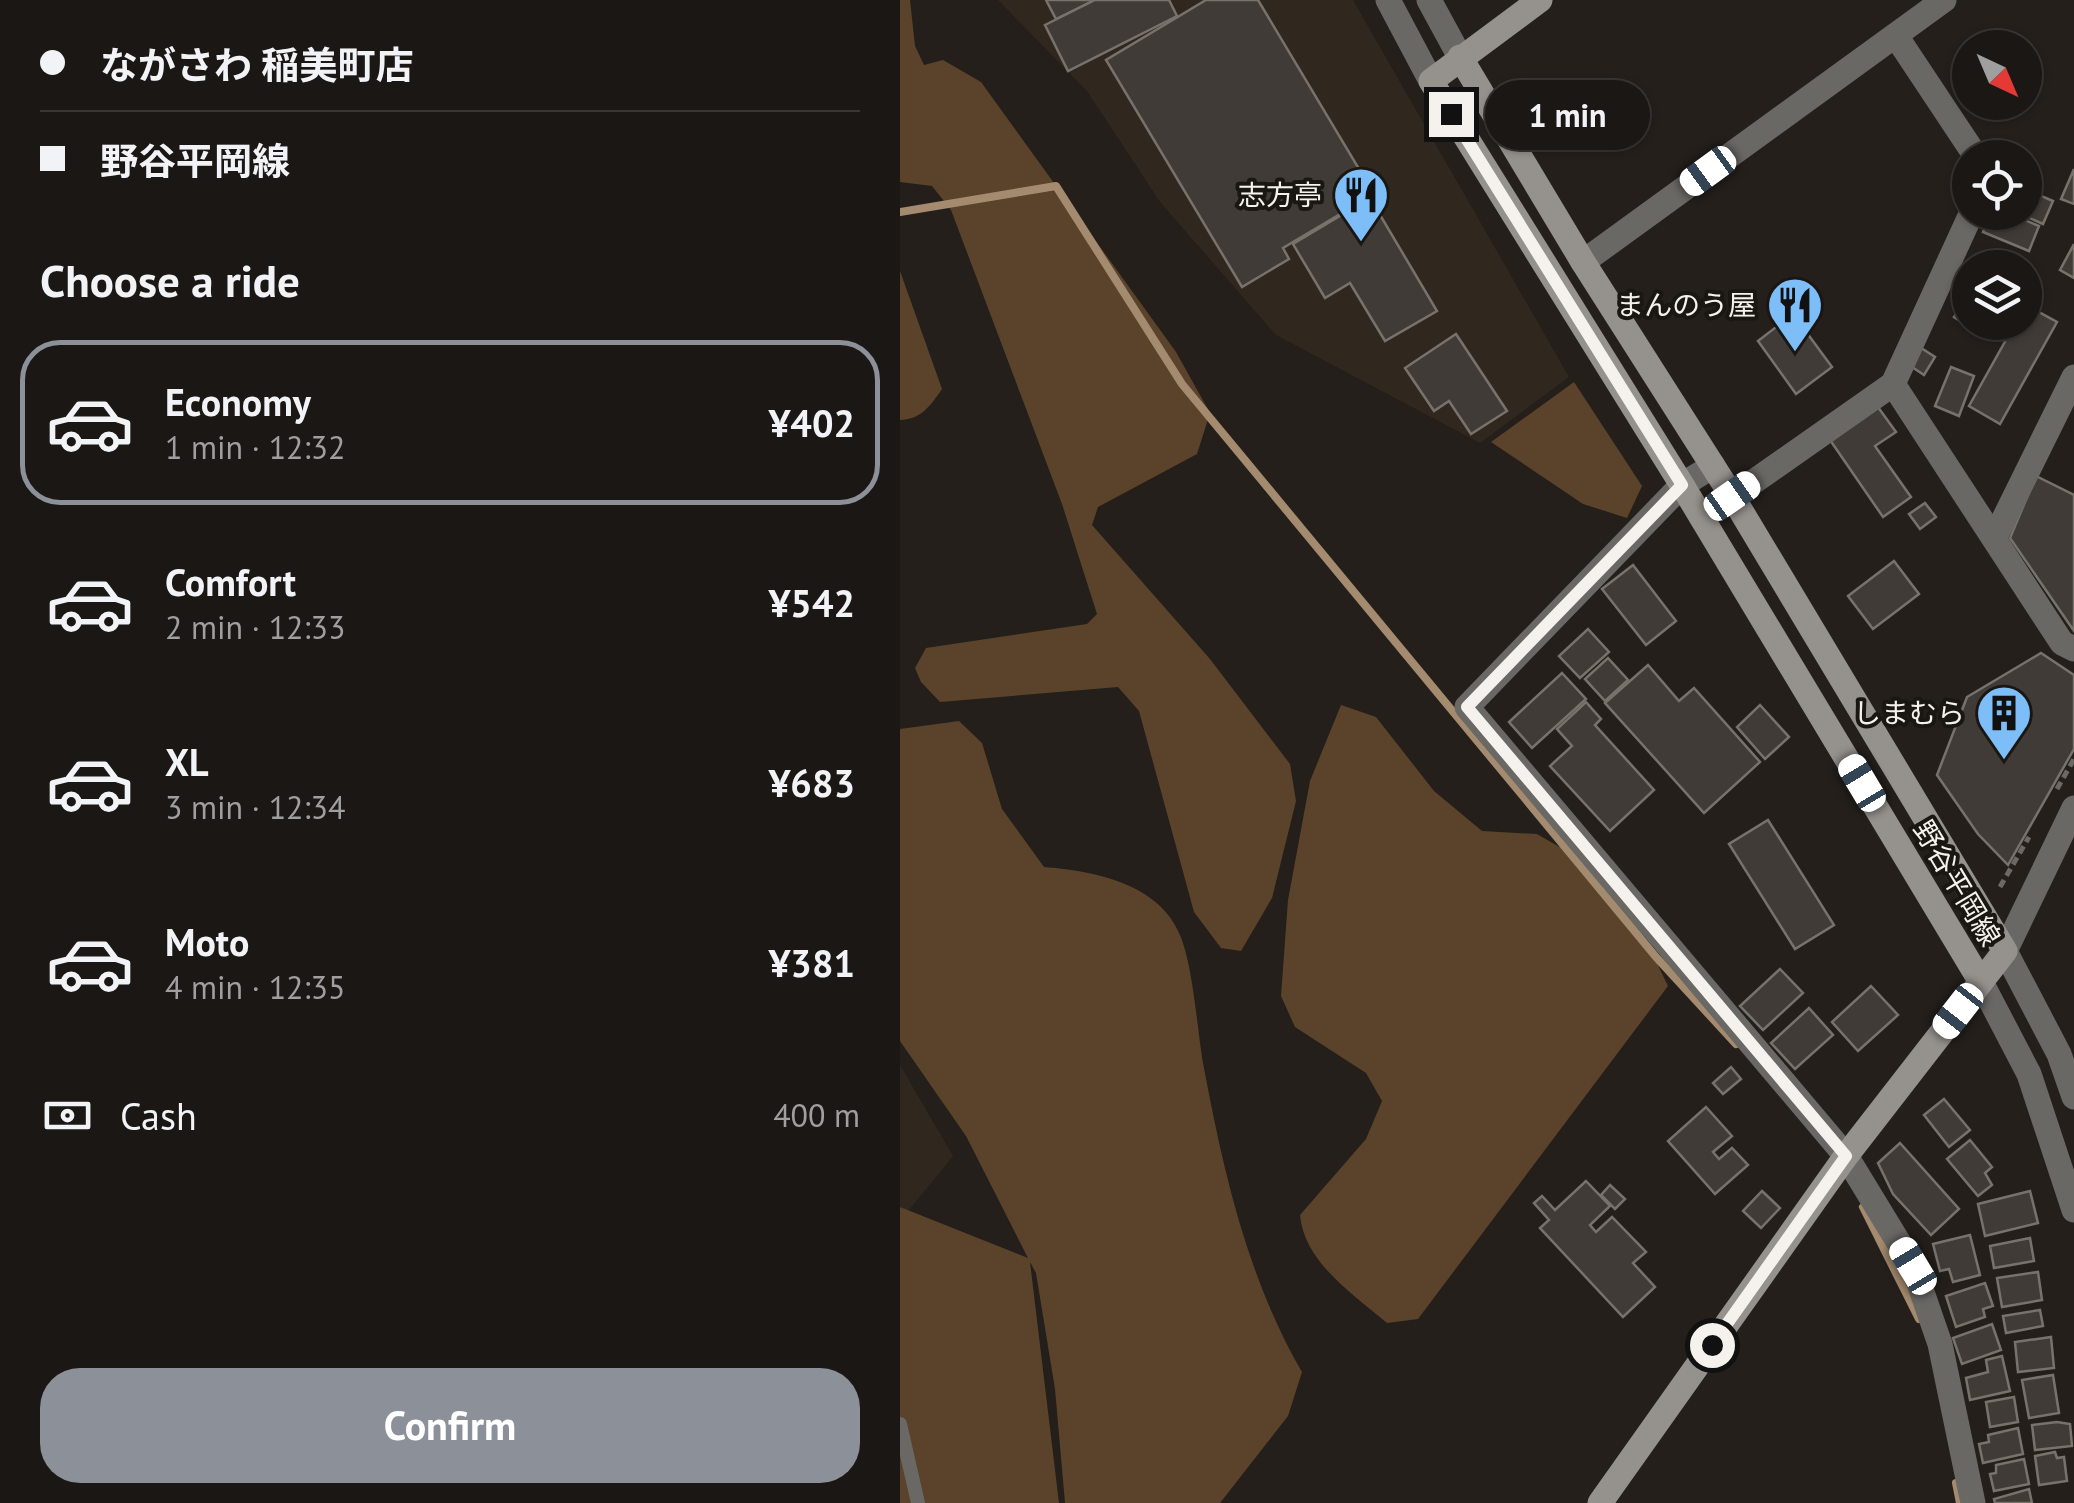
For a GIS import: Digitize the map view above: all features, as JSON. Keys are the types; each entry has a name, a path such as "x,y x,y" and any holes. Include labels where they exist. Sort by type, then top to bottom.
{"main road":[{"path":"1431,81 1540,0"},
{"name":"野谷平岡線","path":"1460,57 1583,262 1714,466 2006,951 1846,1156 1600,1503"},
{"name":"野谷平岡線","path":"1431,81 1552,283 1682,485 1981,982"}],"street":[{"path":"1388,0 1431,81"},
{"path":"1429,0 1460,57"},
{"path":"1583,262 1944,0"},
{"path":"1896,36 1965,140"},
{"path":"1702,518 1892,384 1964,230"},
{"path":"1996,535 2074,377"},
{"path":"1892,384 1996,535 2062,643 2074,650"},
{"path":"1714,466 1682,485 1467,707 1846,1156 1913,1266 1940,1344 1973,1503"},
{"path":"2074,808 2006,951 2059,1054 2074,1096"},
{"path":"1981,982 2029,1074 2074,1210"}],"lane":[{"path":"900,1424 918,1503"}],"shaded area":[{"path":"900,0 910,0 915,46 924,65 943,60 981,82 1176,352 1210,413 1197,454 1098,507 1092,525 1210,659 1290,764 1296,801 1272,898 1241,951 1221,948 1194,912 1139,711 1118,687 940,702 921,682 915,668 926,648 1087,624 1097,614 1062,504 951,210 932,186 900,182"},
{"path":"998,0 1353,0 1569,377 1480,443 1276,335 1160,202 1087,91"},
{"path":"900,271 942,389 920,414 900,420"},
{"path":"1574,382 1642,486 1627,518 1583,504 1491,442"},
{"path":"1341,705 1376,717 1434,791 1482,831 1537,834 1582,860 1628,903 1668,986 1418,1319 1387,1323 1320,1262 1303,1232 1300,1215 1366,1139 1382,1101 1366,1073 1295,1027 1281,996 1288,900 1310,781"},
{"path":"959,721 982,743 1002,809 1044,867 1103,877 1141,892 1170,917 1180,935 1211,1103 1239,1222 1266,1299 1302,1372 1288,1416 1220,1503 1065,1503 1055,1389 1036,1273 1030,1262 1059,1503 900,1503 900,1207 1028,1258 966,1136 900,1041 900,729"},
{"path":"900,1065 953,1156 908,1211 900,1207"}],"building":[{"path":"1046,0 1095,0 1056,19"},
{"path":"1095,0 1169,0 1177,16 1068,71 1045,25"},
{"path":"1206,0 1258,0 1374,194 1283,248 1289,259 1242,287 1106,60"},
{"path":"2074,169 2074,204 2061,199"},
{"path":"2042,196 2053,201 2042,224"},
{"path":"1370,198 1437,311 1385,341 1350,283 1325,298 1293,244"},
{"path":"1984,230 2037,230 2029,250"},
{"path":"2074,244 2074,278 2060,270"},
{"name":"まんのう屋","path":"1793,314 1832,367 1796,394 1758,341"},
{"path":"2042,314 2057,322 2000,424 1969,406 2006,340 2042,340"},
{"path":"1456,334 1507,411 1471,434 1449,401 1434,411 1405,368"},
{"path":"1918,346 1935,357 1924,375 1906,363"},
{"path":"1951,367 1974,376 1959,416 1935,406"},
{"path":"1875,403 1896,432 1875,446 1911,497 1883,517 1828,437"},
{"path":"2036,476 2074,495 2074,631 2010,538"},
{"path":"1925,503 1936,517 1920,529 1909,514"},
{"path":"1894,561 1919,594 1873,629 1848,596"},
{"path":"1633,565 1676,621 1646,645 1602,589"},
{"path":"1588,629 1609,652 1580,678 1559,656"},
{"name":"しまむら","path":"2041,653 2074,675 2074,749 2008,865 1978,834 1937,775 1967,697"},
{"path":"1608,658 1628,680 1605,701 1585,679"},
{"path":"1648,665 1679,701 1694,688 1760,762 1704,813 1605,703"},
{"path":"1562,673 1586,699 1532,748 1509,722"},
{"path":"1586,702 1601,719 1595,725 1654,790 1610,831 1550,766 1572,746 1557,729"},
{"path":"1760,705 1789,737 1765,759 1737,727"},
{"path":"1768,820 1834,925 1795,949 1729,844"},
{"path":"1780,969 1803,993 1763,1030 1740,1006"},
{"path":"1871,986 1898,1015 1858,1051 1832,1022"},
{"path":"1809,1008 1833,1035 1795,1069 1771,1043"},
{"path":"1731,1067 1741,1079 1723,1094 1713,1083"},
{"path":"1944,1099 1970,1130 1949,1147 1924,1115"},
{"path":"1706,1107 1732,1136 1713,1152 1719,1159 1732,1148 1748,1165 1715,1194 1668,1141"},
{"path":"1970,1140 1992,1167 1985,1173 1992,1185 1978,1196 1947,1159"},
{"path":"1900,1143 1959,1209 1931,1235 1893,1194 1878,1163"},
{"path":"1586,1181 1610,1206 1590,1225 1596,1232 1612,1217 1646,1252 1633,1263 1655,1287 1623,1317 1540,1228 1549,1220 1534,1203 1542,1196 1555,1210"},
{"path":"1610,1185 1625,1199 1615,1209 1601,1195"},
{"path":"1762,1191 1780,1208 1761,1228 1743,1211"},
{"path":"2030,1191 2038,1223 1985,1236 1978,1204"},
{"path":"1970,1235 1980,1275 1953,1282 1949,1269 1940,1271 1933,1244"},
{"path":"2030,1238 2034,1261 1994,1268 1990,1246"},
{"path":"2038,1272 2042,1300 2002,1307 1997,1278"},
{"path":"1985,1283 1993,1306 1983,1309 1985,1317 1956,1327 1946,1296"},
{"path":"2040,1310 2043,1326 2006,1333 2003,1316"},
{"path":"1992,1324 2001,1350 1962,1364 1953,1338"},
{"path":"2051,1337 2054,1368 2018,1372 2015,1342"},
{"path":"2002,1356 2010,1391 1970,1400 1966,1378 1988,1372 1986,1360"},
{"path":"2053,1375 2059,1413 2029,1418 2022,1380"},
{"path":"2014,1397 2018,1422 1990,1427 1986,1402"},
{"path":"2070,1424 2072,1446 2035,1450 2032,1425"},
{"path":"2018,1428 2023,1454 1983,1463 1979,1444 1989,1442 1988,1435"},
{"path":"2055,1452 2057,1458 2064,1457 2067,1481 2039,1485 2035,1456"},
{"path":"2024,1459 2029,1484 1994,1491 1990,1474 1996,1473 1996,1465"},
{"path":"2029,1489 2032,1503 1995,1503 1994,1499"}],"waterway":[{"path":"900,212 1056,186 1182,384 1656,957 1736,1044"},
{"path":"1863,1207 1919,1319"},
{"path":"1956,1483 1960,1503"}],"place":[{"name":"志方亭","path":"1361,244"},
{"name":"まんのう屋","path":"1795,354"},
{"name":"しまむら","path":"2004,762"}],"route":[{"path":"1451,114 1552,283 1682,485 1467,707 1846,1156 1712,1345"}]}
